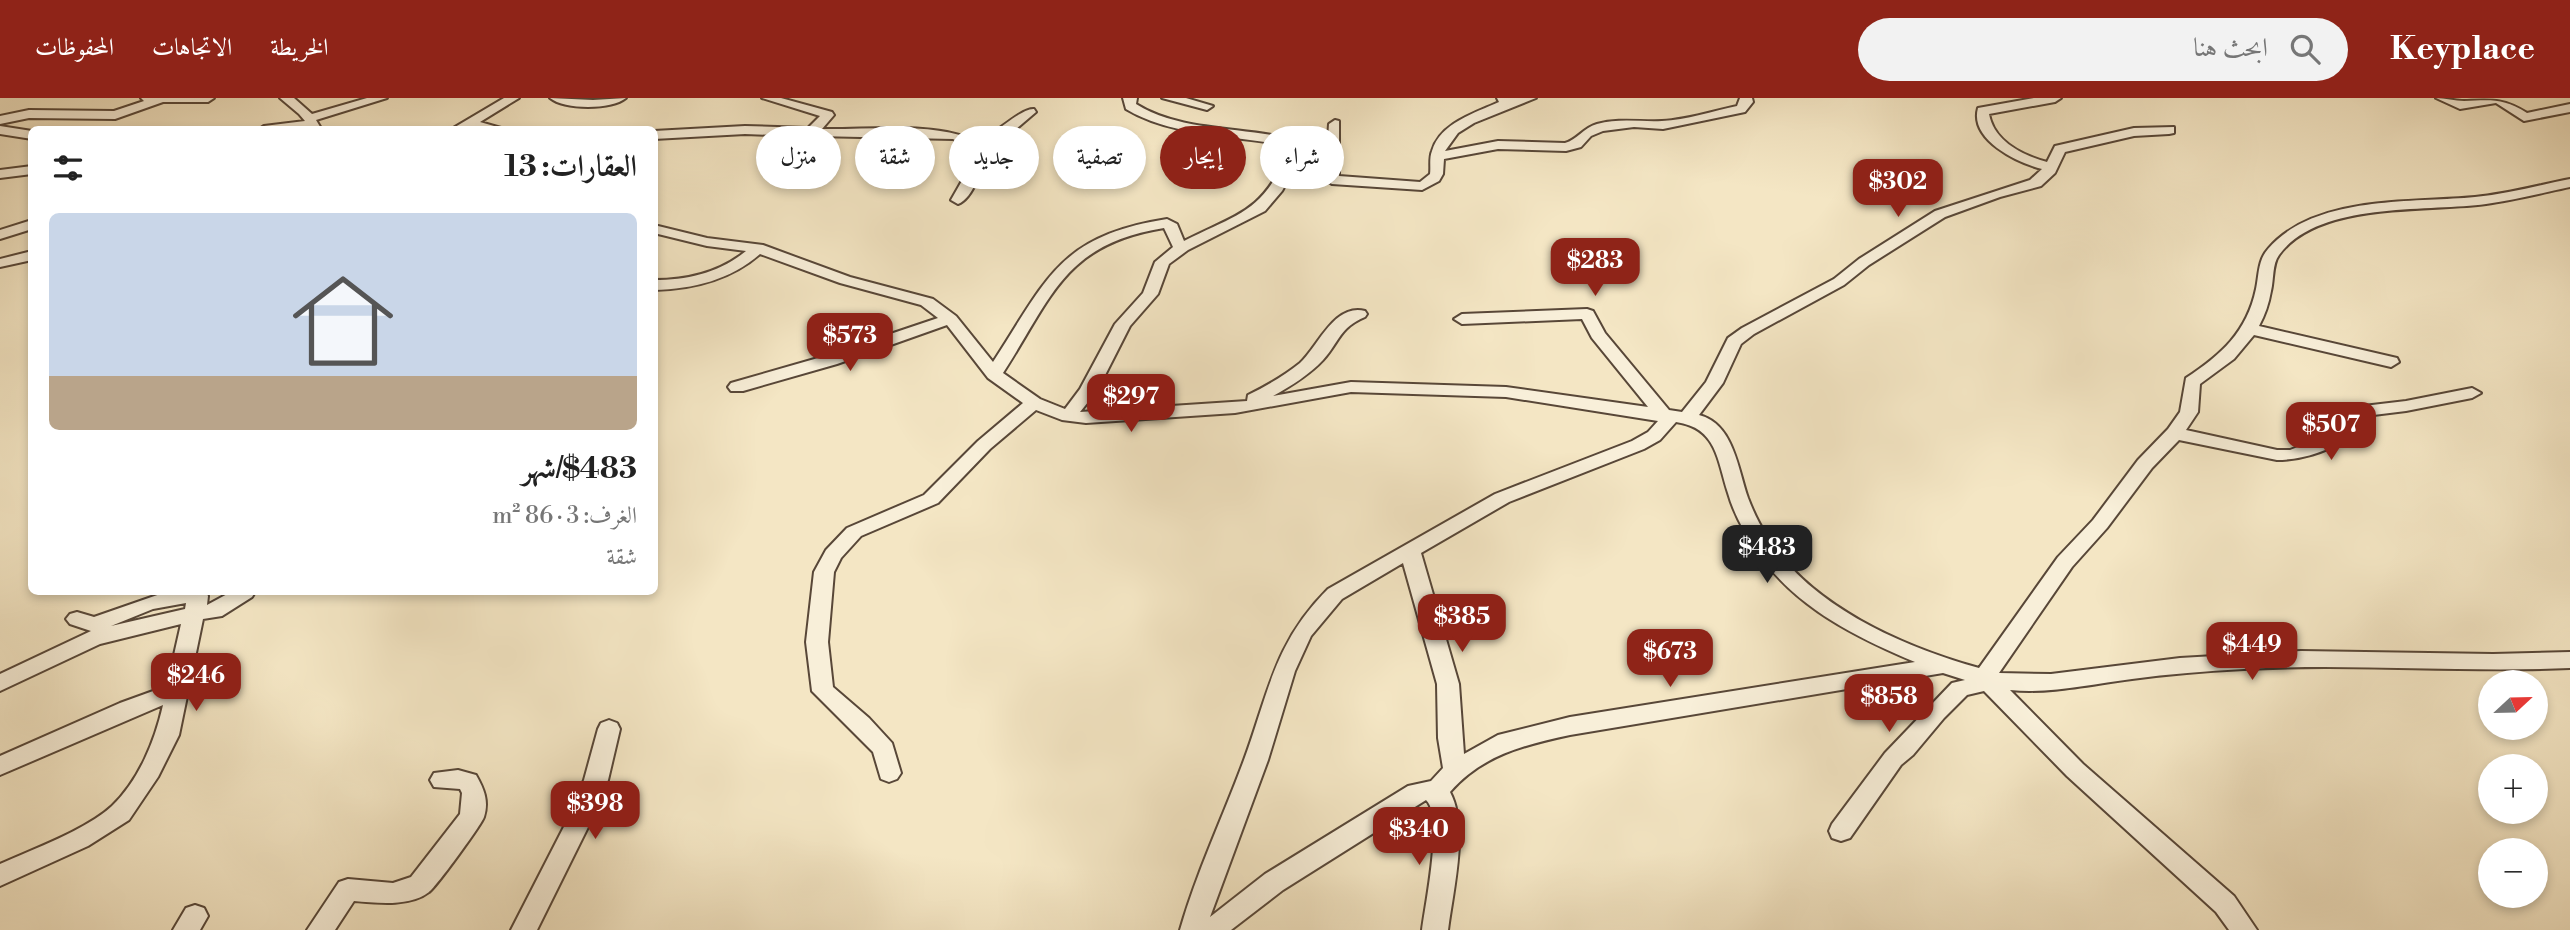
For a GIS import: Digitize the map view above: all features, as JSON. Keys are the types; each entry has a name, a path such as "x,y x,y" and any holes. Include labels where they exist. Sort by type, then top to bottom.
{"street":[{"path":"144,98 208,98"},
{"path":"286,98 313,124 381,98"},
{"path":"462,126 513,98"},
{"path":"556,98 593,104 620,98"},
{"path":"768,98 828,115 817,126"},
{"path":"1131,98 1128,103 1143,114 1182,125 1260,137"},
{"path":"1168,98 1207,106"},
{"path":"1344,181 1422,186 1434,181 1441,144 1457,127 1504,101 1530,98"},
{"path":"1437,156 1498,145 1566,147 1576,144 1586,134 1601,127 1663,125 1741,110 1746,106 1746,98"},
{"path":"2050,167 2039,165 2010,151 1983,121 1982,111 2055,98"},
{"path":"2442,98 2460,105 2497,99 2510,104 2524,117 2570,108"},
{"path":"0,120 29,114 115,115 158,100"},
{"path":"1012,126 1030,112"},
{"path":"0,130 28,134"},
{"path":"658,135 756,130"},
{"path":"1688,417 1714,383 1734,341 1839,282 1864,261 1940,214 2036,183 2050,167 2060,149 2134,132 2169,130"},
{"path":"841,133 949,134"},
{"path":"0,174 28,170"},
{"path":"1841,831 1893,759 1905,749 1936,712 1960,689 1978,685 1984,678 2065,562 2100,524 2144,464 2175,433 2189,412 2192,383 2229,358 2250,329 2264,292 2266,270 2272,253 2294,232 2357,211 2477,201 2570,183"},
{"path":"958,200 964,189"},
{"path":"1068,416 1088,391 1123,324 1150,294 1162,262 1183,247 1260,208 1270,200 1277,189"},
{"path":"995,374 1064,266 1111,240 1167,222 1172,227 1178,244 1183,247"},
{"path":"0,235 28,225"},
{"path":"658,230 707,242 758,248 845,280 927,302 950,319 995,374 1034,403 1068,416 1086,418 1235,408 1351,387 1506,392 1688,417 1707,425 1720,439 1747,518 1763,547 1791,580 1820,605 1867,630 1984,678 2026,682 2196,664 2277,659 2489,663 2570,660"},
{"path":"658,285 679,286 716,277 746,260 758,248"},
{"path":"0,263 28,256"},
{"path":"1235,408 1306,367 1322,351 1333,327 1359,314"},
{"path":"1193,930 1217,854 1268,726 1281,677 1302,630 1335,594 1502,498 1638,445 1654,436 1668,421 1598,335 1587,314 1462,319"},
{"path":"737,387 831,360 950,319"},
{"path":"2250,329 2391,362"},
{"path":"2175,433 2256,453 2291,455 2335,440 2340,431 2338,419 2344,413 2406,406 2472,393"},
{"path":"889,773 884,748 823,691 817,642 824,572 833,555 854,532 931,499 984,445 1034,403"},
{"path":"1410,551 1448,684 1450,738 1455,770"},
{"path":"77,619 95,625 148,597 169,595"},
{"path":"0,876 79,839 120,813 150,771 168,735 196,613 198,596 189,595"},
{"path":"0,683 94,638 196,613 215,611 240,595"},
{"path":"1436,792 1455,770 1506,741 1570,726 1945,664"},
{"path":"1984,678 2075,771 2225,904 2244,930"},
{"path":"0,766 128,709 178,691"},
{"path":"524,930 581,817 596,780 609,729"},
{"path":"320,930 348,890 399,893 416,887 427,878 471,820 475,808 474,793 468,782 458,779 442,780"},
{"path":"1212,930 1274,882 1416,793 1430,790 1436,792 1445,805 1446,817 1435,930"}]}
